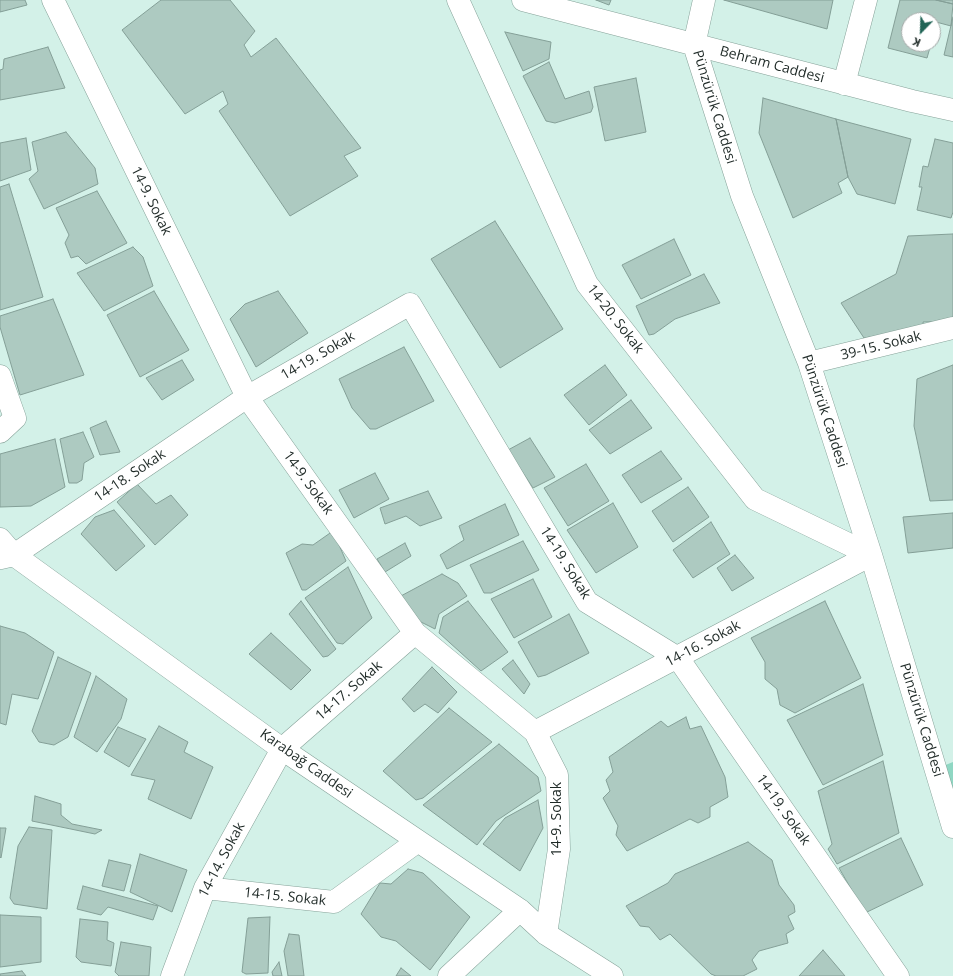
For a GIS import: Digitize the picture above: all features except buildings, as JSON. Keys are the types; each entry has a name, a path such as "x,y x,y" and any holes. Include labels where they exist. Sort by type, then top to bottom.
{"street":[{"name":"14-9. Sokak","path":"54,0 247,397 416,633 535,732 557,775 559,849 546,934"},
{"name":"14-20. Sokak","path":"458,0 587,284 755,499 871,555"},
{"name":"Behram Caddesi","path":"522,0 844,84 953,110"},
{"name":"Pünzürük Caddesi","path":"704,0 694,45 742,196 809,363 871,555 953,827"},
{"path":"844,84 866,0"},
{"name":"14-19. Sokak","path":"247,397 410,304 587,602 678,658 898,976"},
{"name":"39-15. Sokak","path":"809,363 953,328"},
{"path":"0,376 15,418 0,432"},
{"name":"14-18. Sokak","path":"5,551 247,397"},
{"name":"Karabağ Caddesi","path":"5,551 282,749 520,910 546,934 612,976"},
{"name":"14-16. Sokak","path":"535,732 871,555"},
{"name":"14-17. Sokak","path":"282,749 416,633"},
{"name":"14-14. Sokak","path":"172,976 205,888 282,749"},
{"name":"14-15. Sokak","path":"205,888 334,902 418,840"},
{"path":"449,976 520,910"}],"green space":[{"path":"953,762 953,796 943,766"}]}
